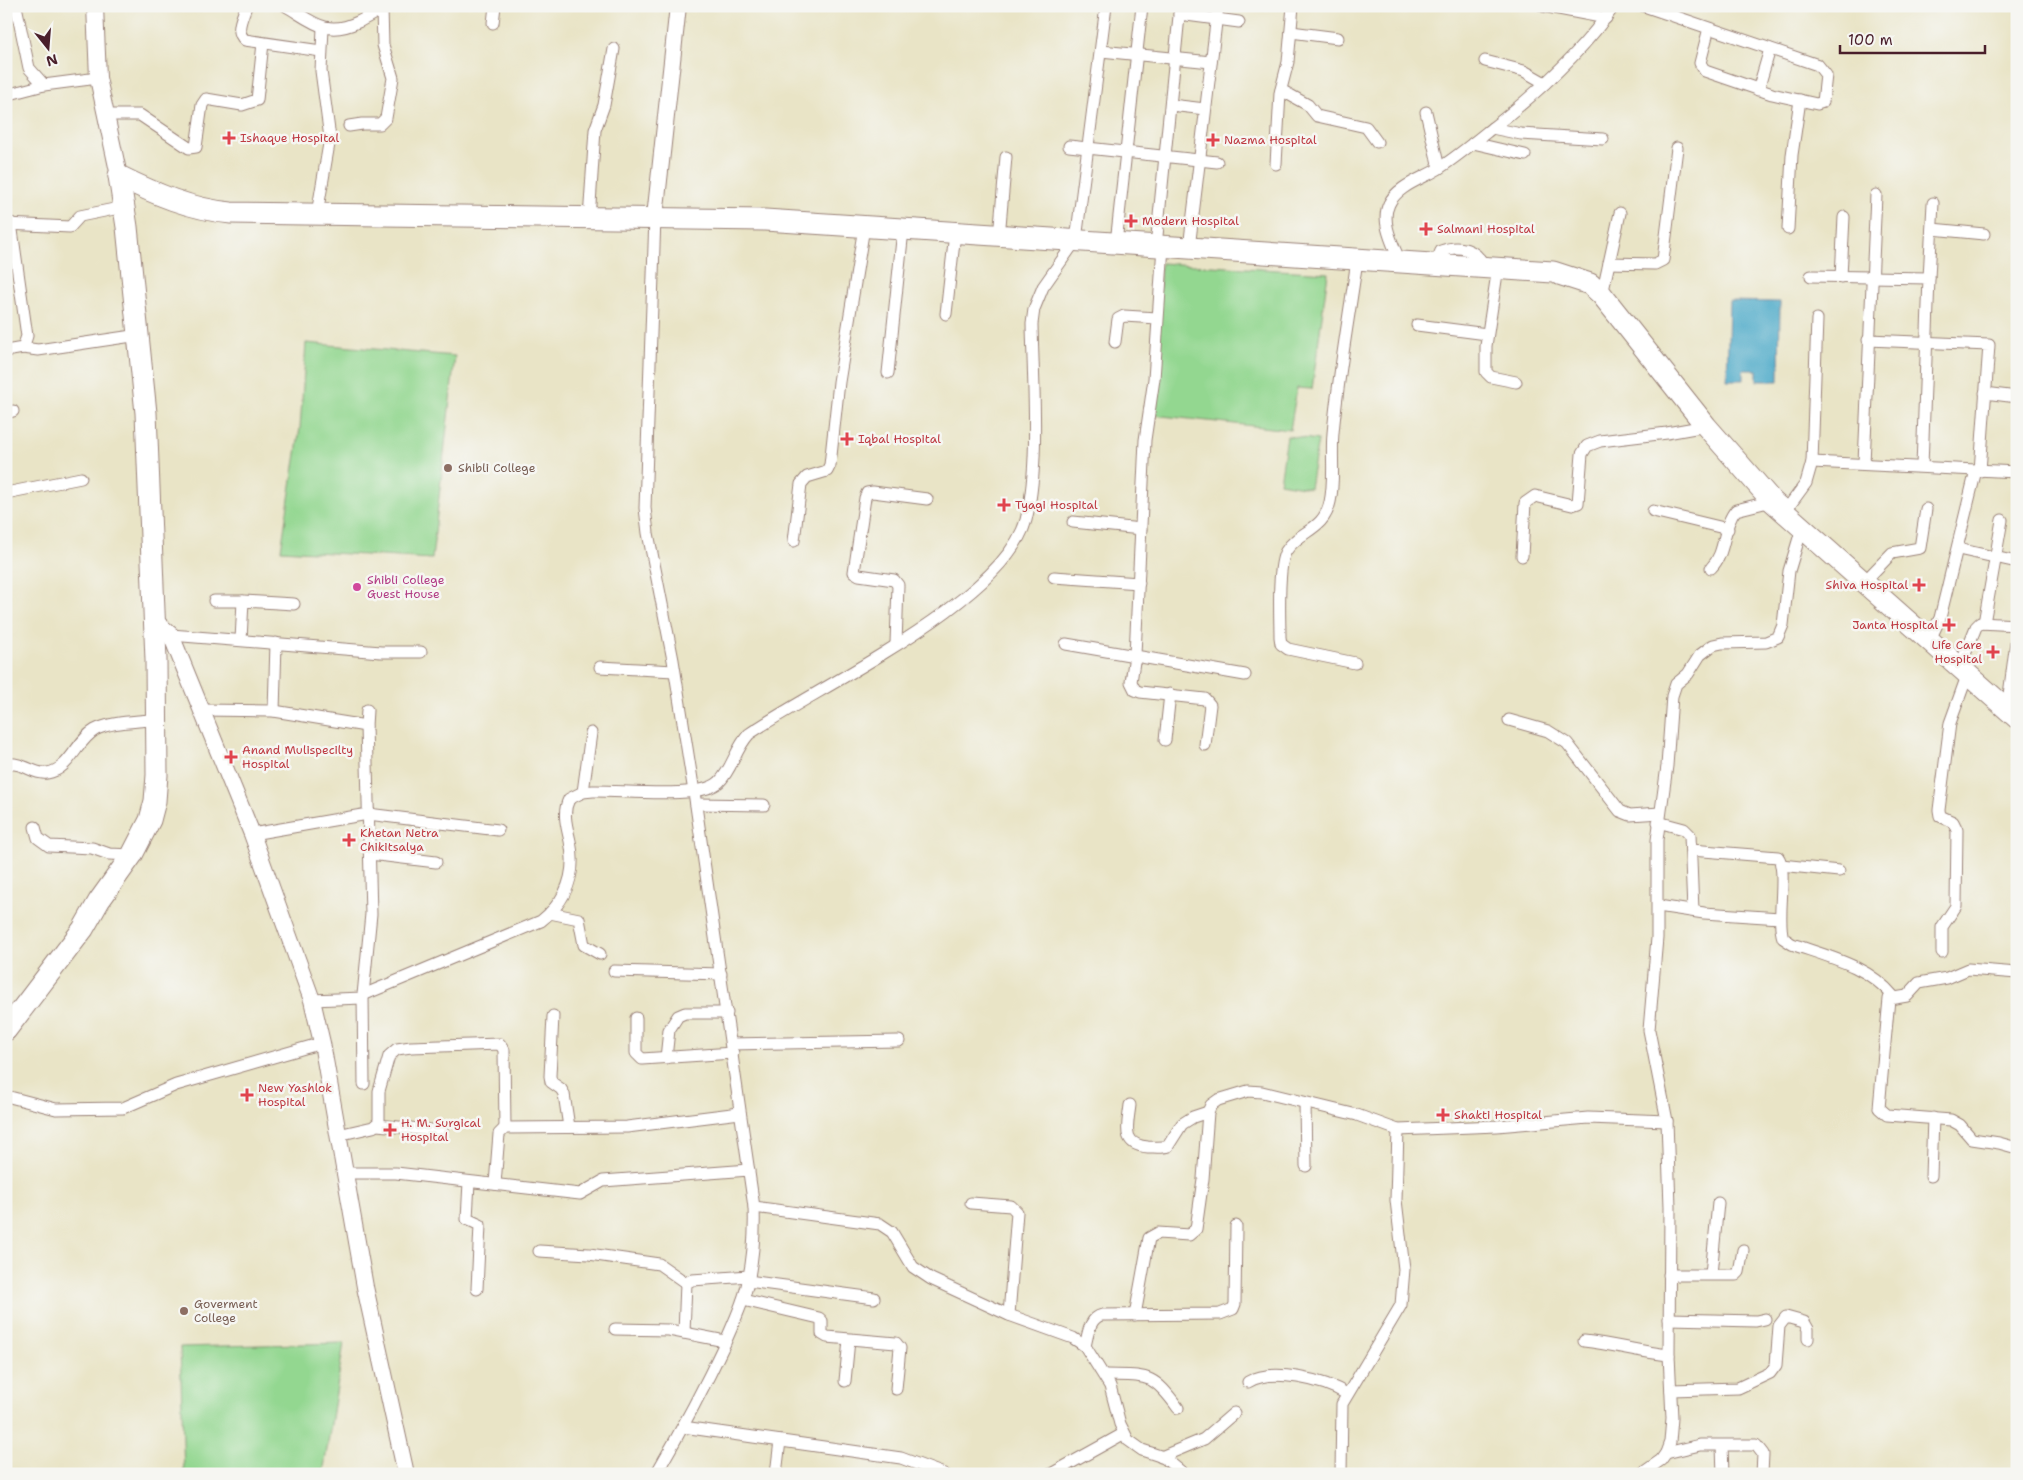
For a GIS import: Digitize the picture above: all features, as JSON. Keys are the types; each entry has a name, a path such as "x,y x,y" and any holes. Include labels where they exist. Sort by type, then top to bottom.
{"highway":[{"path":"119,176 162,196 206,211 231,214 588,219 655,217 765,220 999,237 1076,240 1357,260 1491,267 1553,272 1574,277 1590,284 1602,295 1706,426 1778,507 2012,714"},
{"path":"6,1030 83,928 99,901 132,855 150,820 155,801 157,719 155,621 146,413 139,335 119,176"},
{"path":"124,207 162,196"},
{"path":"6,1016 75,923 99,901"}],"street":[{"path":"16,6 28,68 44,85"},
{"path":"95,6 98,78 104,115 119,176"},
{"path":"246,6 239,28 241,37 248,41 321,51"},
{"path":"286,6 323,28 335,30 356,23 386,8"},
{"path":"493,23 495,6"},
{"path":"656,1474 707,1383 742,1300 752,1258 754,1207 695,798 674,671 649,541 645,508 655,217 678,6"},
{"path":"695,798 721,780 740,743 750,734 896,644 983,582 1000,565 1020,535 1029,504 1032,464 1032,324 1034,310 1043,287 1076,240 1106,6"},
{"path":"1116,243 1142,6"},
{"path":"1188,248 1218,6"},
{"path":"1276,164 1281,90 1288,62 1293,6"},
{"path":"1543,6 1606,18"},
{"path":"1400,262 1386,219 1389,204 1405,187 1439,168 1492,128 1544,83 1576,54 1614,6"},
{"path":"1644,6 1710,28 1818,65 1824,70 1826,75 1823,102 1817,104 1758,90 1702,69 1700,62 1710,28"},
{"path":"349,126 380,124 386,118 393,74 383,45 386,8"},
{"path":"1205,745 1208,701 1200,696 1135,690 1132,682 1139,583 1145,440 1154,379 1166,157 1180,10 1216,19 1239,22"},
{"path":"317,214 330,138 324,96 321,51 323,28"},
{"path":"1291,32 1338,38"},
{"path":"104,115 140,115 189,148 196,147 202,105 206,99 242,105 257,100 263,43"},
{"path":"588,219 595,130 604,105 614,49"},
{"path":"1758,90 1770,49"},
{"path":"1101,51 1211,62"},
{"path":"1485,61 1524,71 1544,83"},
{"path":"6,95 44,85 98,78"},
{"path":"1281,90 1308,106 1317,116 1366,127 1377,142"},
{"path":"1788,229 1792,154 1800,100"},
{"path":"1171,105 1205,109"},
{"path":"1426,112 1439,168"},
{"path":"1492,128 1521,134 1602,139"},
{"path":"1472,143 1525,155"},
{"path":"1069,146 1216,162"},
{"path":"1609,263 1655,264 1662,260 1677,148"},
{"path":"999,237 1006,157"},
{"path":"1864,463 1868,340 1876,195"},
{"path":"1922,466 1929,278 1934,203"},
{"path":"23,348 26,344 26,326 8,223 70,227 80,216 124,207"},
{"path":"1602,295 1620,213"},
{"path":"1841,277 1844,217"},
{"path":"794,541 801,484 807,477 827,470 830,465 839,382 864,227"},
{"path":"1932,229 1984,234"},
{"path":"888,373 903,230"},
{"path":"946,314 955,234"},
{"path":"1355,663 1288,649 1281,644 1280,638 1282,560 1289,546 1318,525 1326,514 1330,502 1333,433 1357,260"},
{"path":"1491,267 1485,364 1488,376 1516,382"},
{"path":"1811,276 1929,278"},
{"path":"1115,342 1118,319 1124,316 1157,318"},
{"path":"1710,568 1718,559 1736,510 1778,507 1806,483 1812,462 1817,318"},
{"path":"1417,325 1488,334"},
{"path":"6,351 23,348 33,350 139,335"},
{"path":"1868,340 1989,345 1978,471 1940,618 1929,642"},
{"path":"1985,393 2017,397"},
{"path":"1522,556 1525,503 1535,496 1572,506 1578,503 1582,454 1587,446 1600,441 1667,434 1706,426"},
{"path":"1812,462 1864,463 2017,472"},
{"path":"6,493 81,478"},
{"path":"896,644 898,585 894,580 859,575 854,572 865,498 867,493 873,492 928,500"},
{"path":"1864,582 1892,554 1920,548 1926,509"},
{"path":"1653,512 1728,529"},
{"path":"1984,623 2002,520"},
{"path":"1073,522 1140,529"},
{"path":"1641,1474 1661,1460 1666,1453 1671,1434 1668,1319 1670,1207 1667,1121 1648,1030 1658,906 1656,859 1659,818 1667,766 1672,696 1676,684 1688,674 1700,655 1713,645 1722,642 1766,642 1778,637 1783,625 1789,571 1802,528"},
{"path":"1958,549 2017,562"},
{"path":"1054,577 1139,583"},
{"path":"214,601 294,604"},
{"path":"241,640 243,601"},
{"path":"155,621 171,635 252,834 312,1000 322,1043 365,1287 406,1474"},
{"path":"1942,952 1942,926 1956,906 1957,830 1953,822 1940,816 1939,810 1950,723 1976,627 1980,623 2017,625"},
{"path":"2012,714 2017,634"},
{"path":"171,635 381,652 420,652"},
{"path":"274,711 276,643"},
{"path":"1066,644 1246,675"},
{"path":"600,667 674,671"},
{"path":"1165,740 1170,694"},
{"path":"201,710 274,711 366,726"},
{"path":"364,1084 363,995 371,914 367,710"},
{"path":"6,764 24,765 38,773 47,773 64,764 80,743 96,729 157,719"},
{"path":"1509,720 1548,732 1567,743 1620,811 1630,815 1659,818 1688,831 1693,912"},
{"path":"583,792 591,733"},
{"path":"312,1000 362,998 363,995 541,921 559,905 566,891 573,868 564,811 569,799 583,792 608,790 764,805"},
{"path":"252,834 368,814 498,830"},
{"path":"35,827 38,838 49,846 92,848 109,854 132,855"},
{"path":"1690,850 1774,855 1780,860 1782,865 1780,918 1782,934 1786,941 1862,970 1882,984 1893,996 1907,996 1919,983 1951,977 1968,969 2017,973"},
{"path":"370,854 436,862"},
{"path":"1782,865 1839,871"},
{"path":"1658,906 1693,912 1780,918"},
{"path":"550,913 579,919 584,945 600,954"},
{"path":"614,971 721,974"},
{"path":"1893,996 1887,1004 1879,1108 1887,1115 1933,1118 1957,1123 1972,1139 2017,1148"},
{"path":"666,1058 669,1030 678,1016 685,1013 727,1013"},
{"path":"553,1016 550,1076 551,1082 561,1089 564,1094 569,1127"},
{"path":"636,1018 636,1056 642,1059 666,1058 732,1048 899,1042"},
{"path":"6,1096 56,1108 123,1108 176,1085 322,1043"},
{"path":"377,1125 380,1117 380,1086 389,1056 393,1052 402,1048 500,1044 504,1050 505,1128"},
{"path":"1135,1315 1149,1238 1158,1233 1189,1235 1196,1229 1208,1112 1211,1105 1218,1100 1248,1091 1305,1102 1357,1115 1398,1130 1497,1126 1588,1118 1667,1121"},
{"path":"1305,1102 1306,1166"},
{"path":"1130,1105 1127,1128 1130,1139 1136,1145 1146,1147 1168,1146 1182,1124 1193,1116 1208,1112"},
{"path":"495,1184 499,1134 505,1128 627,1127 740,1113"},
{"path":"1931,1176 1933,1118"},
{"path":"338,1135 377,1125 442,1131"},
{"path":"1341,1474 1341,1413 1347,1394 1396,1317 1401,1305 1404,1269 1396,1200 1398,1130"},
{"path":"345,1173 396,1173 580,1194 603,1181 749,1170"},
{"path":"469,1182 468,1219 480,1225 477,1288"},
{"path":"1711,1274 1718,1203"},
{"path":"971,1204 1011,1206 1017,1212 1009,1315"},
{"path":"754,1207 880,1224 892,1232 909,1262 918,1272 961,1295 1073,1338 1085,1346 1105,1374 1123,1434 1133,1444 1161,1456 1184,1474"},
{"path":"1085,1346 1091,1324 1098,1316 1220,1314 1233,1309 1235,1304 1236,1226"},
{"path":"1669,1275 1696,1277 1711,1274 1736,1275 1739,1272 1743,1250"},
{"path":"539,1251 589,1254 659,1264 686,1283"},
{"path":"686,1283 692,1280 748,1279 874,1298"},
{"path":"684,1333 686,1283"},
{"path":"742,1300 817,1317 822,1321 824,1336 849,1340 893,1342 898,1345 896,1389"},
{"path":"1668,1319 1756,1321 1765,1318"},
{"path":"1670,1390 1738,1388 1773,1372 1776,1365 1779,1326 1786,1318 1804,1322 1808,1329 1808,1339"},
{"path":"615,1329 669,1330 725,1341"},
{"path":"844,1381 849,1340"},
{"path":"1584,1341 1612,1344 1644,1353 1669,1355"},
{"path":"1105,1374 1150,1377 1162,1386 1178,1408"},
{"path":"1248,1382 1268,1376 1280,1376 1325,1383 1347,1394"},
{"path":"1161,1456 1204,1439 1234,1413"},
{"path":"683,1427 901,1458 944,1474"},
{"path":"1051,1474 1123,1434"},
{"path":"776,1474 780,1441"},
{"path":"1666,1453 1693,1445 1752,1445 1759,1447 1762,1454 1762,1474"},
{"path":"1722,1446 1723,1474"}],"green space":[{"path":"1161,263 1328,273 1312,389 1297,388 1290,430 1153,415"},
{"path":"306,343 455,356 432,559 281,550 300,428"},
{"path":"1287,436 1318,440 1310,488 1280,483"},
{"path":"344,1343 323,1474 184,1474 180,1347"}],"water":[{"path":"1729,301 1780,302 1779,381 1757,381 1757,370 1743,370 1743,380 1727,380"}],"place":[{"name":"Ishaque Hospital","path":"229,138"},
{"name":"Nazma Hospital","path":"1213,140"},
{"name":"Modern Hospital","path":"1131,221"},
{"name":"Salmani Hospital","path":"1426,229"},
{"name":"Iqbal Hospital","path":"847,439"},
{"name":"Shibli College","path":"448,468"},
{"name":"Tyagi Hospital","path":"1004,505"},
{"name":"Shiva Hospital","path":"1919,585"},
{"name":"Shibli College Guest House","path":"357,587"},
{"name":"Janta Hospital","path":"1949,625"},
{"name":"Life Care Hospital","path":"1993,652"},
{"name":"Anand Mulispecilty Hospital","path":"231,757"},
{"name":"Khetan Netra Chikitsalya","path":"349,840"},
{"name":"New Yashlok Hospital","path":"247,1095"},
{"name":"Shakti Hospital","path":"1443,1115"},
{"name":"H. M. Surgical Hospital","path":"390,1130"},
{"name":"Goverment College","path":"184,1311"}]}
